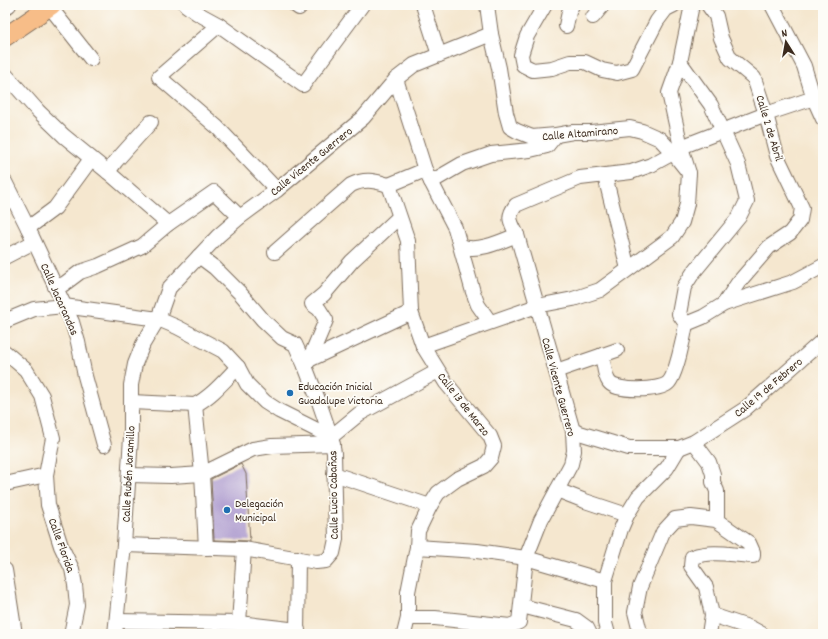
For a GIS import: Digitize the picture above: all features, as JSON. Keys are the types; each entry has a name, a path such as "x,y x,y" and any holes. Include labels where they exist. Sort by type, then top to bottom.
{"main road":[{"path":"5,37 51,6"}],"street":[{"path":"5,8 9,5"},
{"path":"295,5 299,8 301,5"},
{"path":"196,8 303,85 362,5"},
{"path":"423,5 440,55"},
{"name":"Calle Altamirano","path":"487,5 491,34 510,127 517,132 532,137 573,132 591,132 630,128 642,131 660,139 677,150"},
{"path":"545,5 527,36 521,55 522,66 533,70 552,68 570,62 585,62 602,70 617,73 632,69 657,21 666,9 674,5"},
{"path":"566,26 572,5"},
{"path":"593,17 603,5"},
{"path":"423,346 537,306 573,299 600,290 672,237 682,222 687,204 689,173 677,150 669,93 680,62 692,5"},
{"name":"Calle 2 de Abril","path":"708,5 716,16 721,38 730,58 754,78 766,114 777,156 802,208 800,220 790,233 769,247 738,283 724,304"},
{"path":"772,5 804,66 818,97 823,119"},
{"path":"51,6 91,59"},
{"path":"219,25 159,77 217,127 277,190"},
{"name":"Calle Vicente Guerrero","path":"158,319 169,288 218,236 240,217 277,190 363,118 396,79 414,65 491,34"},
{"path":"602,355 608,381 612,385 641,390 659,388 669,383 675,368 683,319 684,287 739,217 747,201 738,164 711,105 680,62"},
{"path":"5,74 38,111 64,136 168,224"},
{"path":"396,79 428,176 455,228 473,292 478,305 490,322"},
{"path":"628,269 605,176 632,172 651,165 677,150 722,130 818,97"},
{"path":"108,172 151,122"},
{"path":"275,252 351,185 361,180 390,185 428,176 491,154 530,150 547,146 556,135"},
{"path":"28,228 55,208 91,158"},
{"name":"Calle Vicente Guerrero","path":"408,618 435,618 510,626 519,622 522,606 526,558 540,520 571,464 574,451 573,431 517,235 510,220 510,212 516,205 580,178 605,176"},
{"name":"Calle Jacarandas","path":"5,182 72,322 104,446"},
{"name":"Calle 13 de Marzo","path":"390,185 399,217 408,241 411,312 423,346 446,383 490,436 494,446 491,458 484,466 457,479 438,493 418,531 417,548 408,592 408,618 404,634"},
{"path":"55,287 64,284 80,272 98,266 142,246 168,224 214,192 240,217"},
{"path":"307,363 326,320 319,309 312,304 324,294 352,261 399,217"},
{"path":"461,246 467,249 490,246 517,235"},
{"path":"5,257 34,242"},
{"path":"199,256 215,268 240,293 263,320 282,338 295,344 307,363 332,441"},
{"path":"683,319 703,317 724,304 793,282 823,266"},
{"name":"Calle Lucio Cabañas","path":"5,321 34,309 64,306 158,319 223,351 238,367 247,384 265,402 279,412 332,441 334,453 336,539 333,552 326,561 316,562 244,550 124,545"},
{"path":"307,363 411,312"},
{"name":"Calle Rubén Jaramillo","path":"116,627 129,474 131,385 135,364 143,344 158,319"},
{"name":"Calle 19 de Febrero","path":"573,431 629,448 679,448 694,442 744,409 823,340"},
{"path":"556,371 617,350"},
{"name":"Calle Florida","path":"5,352 26,370 42,396 53,438 46,475 48,505 61,546 72,569 75,585 77,605 71,634"},
{"path":"131,402 195,405 218,387 238,367"},
{"path":"129,474 171,476 202,474 253,449 332,441 359,414 438,371"},
{"path":"195,405 202,474 206,548"},
{"path":"694,442 709,462 713,474 713,482 717,491 716,520"},
{"path":"608,634 605,623 605,581 621,529 627,515 638,497 668,468 679,448"},
{"path":"334,474 430,506"},
{"path":"5,484 46,475"},
{"path":"557,490 627,515"},
{"path":"642,634 640,632 635,612 637,600 640,587 662,532 675,519 691,517 716,520 749,542 754,552 753,556 713,552 692,557 691,566 706,587 712,615 709,634"},
{"path":"417,548 477,551 526,558 605,581"},
{"path":"239,623 244,550"},
{"path":"116,627 213,628 239,623 299,633 298,558"},
{"path":"5,570 15,634"},
{"path":"522,606 576,620 587,628 590,634"},
{"path":"712,615 751,628 762,634"}],"building":[{"name":"Delegación Municipal","path":"241,464 246,474 250,541 214,540 211,479"}],"place":[{"name":"Educación Inicial Guadalupe Victoria","path":"290,393"},
{"name":"Delegación Municipal","path":"227,510"}]}
